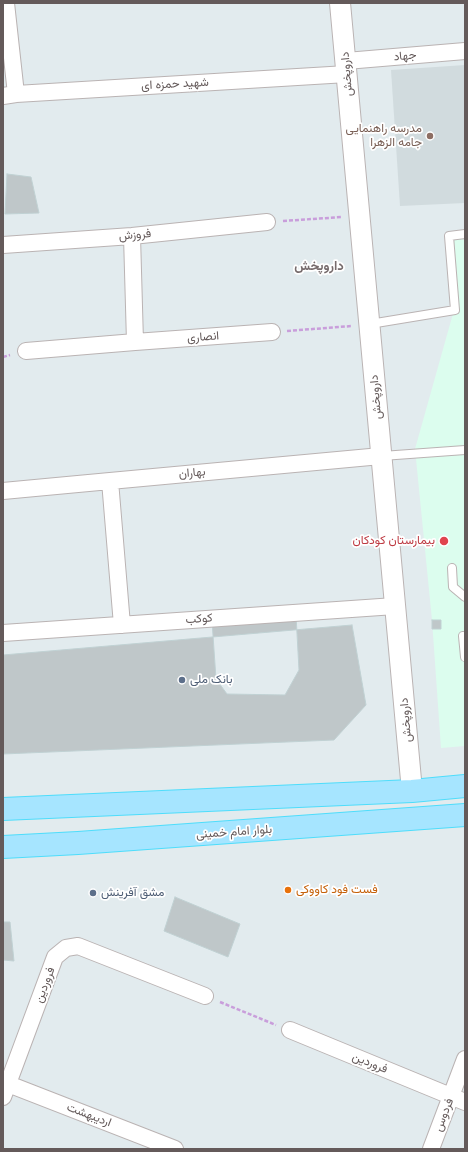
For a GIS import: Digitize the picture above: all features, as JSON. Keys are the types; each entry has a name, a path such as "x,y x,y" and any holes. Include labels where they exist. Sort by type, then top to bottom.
{"main road":[{"path":"3,809 412,791 465,786"},
{"name":"بلوار امام خمینی","path":"3,847 465,815"}],"street":[{"path":"6,3 10,95"},
{"name":"داروپخش","path":"340,3 412,791"},
{"name":"جهاد","path":"346,68 465,51"},
{"name":"شهید حمزه ای","path":"10,95 346,68"},
{"name":"فروزش","path":"3,245 132,236 267,222"},
{"path":"132,236 135,342"},
{"name":"انصاری","path":"26,351 272,332"},
{"name":"بهاران","path":"3,491 381,456"},
{"path":"110,481 122,625"},
{"name":"کوکب","path":"3,633 395,606"},
{"name":"فروردین","path":"5,1087 55,957 66,948 78,946 205,996"},
{"name":"فروردین","path":"290,1030 458,1099"},
{"name":"فردوس","path":"430,1149 458,1099 465,1059"},
{"name":"اردیبهشت","path":"5,1087 175,1149"}],"lane":[{"path":"370,324 454,310 449,236 465,234"},
{"path":"381,456 465,450"},
{"path":"452,568 453,587 465,597"},
{"path":"463,636 465,657"}],"path":[{"path":"267,222 360,215"},
{"path":"272,332 370,324"},
{"path":"205,996 290,1030"}],"shaded area":[{"name":"مدرسه راهنمایی جامه الزهرا","path":"465,65 465,203 400,206 391,70"},
{"name":"بیمارستان کودکان","path":"449,236 465,240 465,746 441,748 432,620 415,449 454,310"}],"building":[{"path":"7,174 31,177 39,213 5,214"},
{"name":"بانک ملی","path":"296,615 299,670 285,695 227,694 216,679 212,621"},
{"path":"432,620 441,620 441,629 432,629"},
{"name":"بانک ملی","path":"352,625 366,705 334,740 3,754 3,655"},
{"path":"175,897 240,924 228,957 164,931"},
{"path":"3,922 10,922 14,961 3,960"}],"place":[{"name":"مدرسه راهنمایی جامه الزهرا","path":"430,136"},
{"name":"بیمارستان کودکان","path":"444,541"},
{"name":"بانک ملی","path":"182,680"},
{"name":"فست فود کاووکی","path":"288,890"},
{"name":"مشق آفرینش","path":"93,893"}],"district":[{"name":"داروپخش","path":"319,266"}]}
